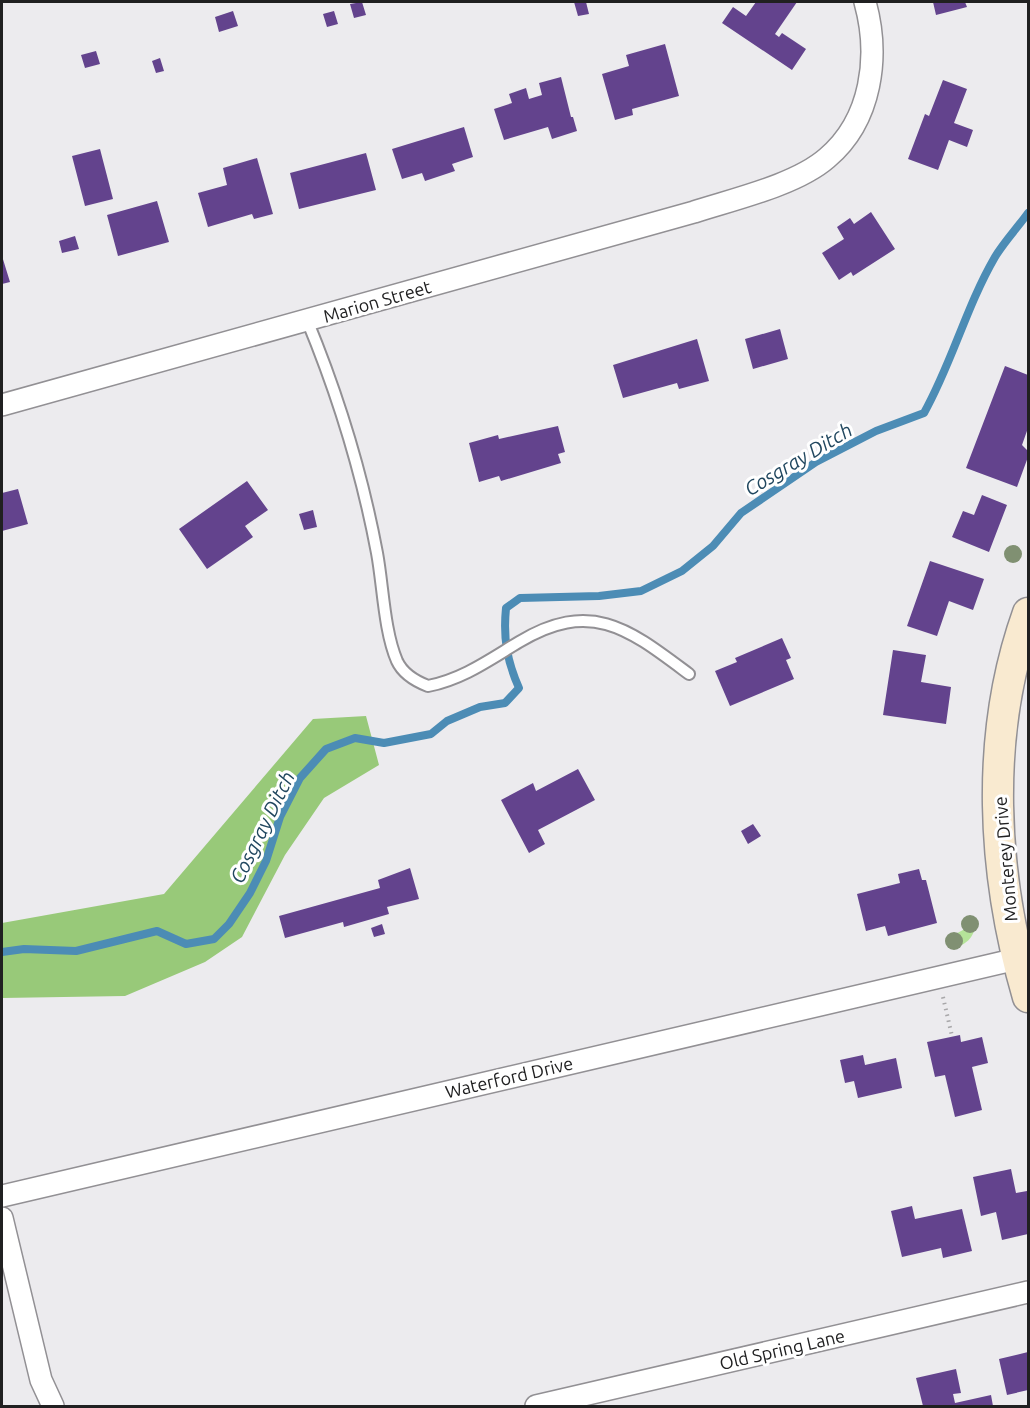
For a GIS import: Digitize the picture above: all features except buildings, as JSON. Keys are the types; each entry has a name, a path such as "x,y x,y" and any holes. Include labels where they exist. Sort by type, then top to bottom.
{"street":[{"name":"Marion Street","path":"2,405 694,212 784,183 827,159 858,121 873,70 869,17 865,2"},
{"name":"Monterey Drive","path":"1029,614 1005,710 999,762 998,819 1017,959 1029,997"},
{"name":"Waterford Drive","path":"2,1196 1017,959"},
{"path":"2,1218 39,1371 53,1407"},
{"name":"Old Spring Lane","path":"536,1407 1029,1292"}],"lane":[{"path":"307,320 330,376 352,447 377,552 397,661 407,674 428,686 462,676 542,631 579,621 611,624 638,637 689,674"}],"path":[{"path":"943,996 952,1036"}],"green space":[{"path":"366,716 379,765 324,798 285,855 242,937 205,962 125,996 2,998 2,923 164,894 313,719"},
{"path":"968,917 973,917 976,922 971,937 965,943 950,949 946,939 963,930"}],"waterway":[{"name":"Cosgray Ditch","path":"2,952 24,949 76,951 157,931 186,944 214,939 229,924 250,893 266,861 280,817 300,778 326,749 355,738 384,743 431,734 447,721 480,707 505,703 519,688 507,649 506,608 520,598 599,596 641,591 682,571 713,546 741,513 816,462 876,431 924,413 943,375 985,276 999,251 1028,213"}]}
